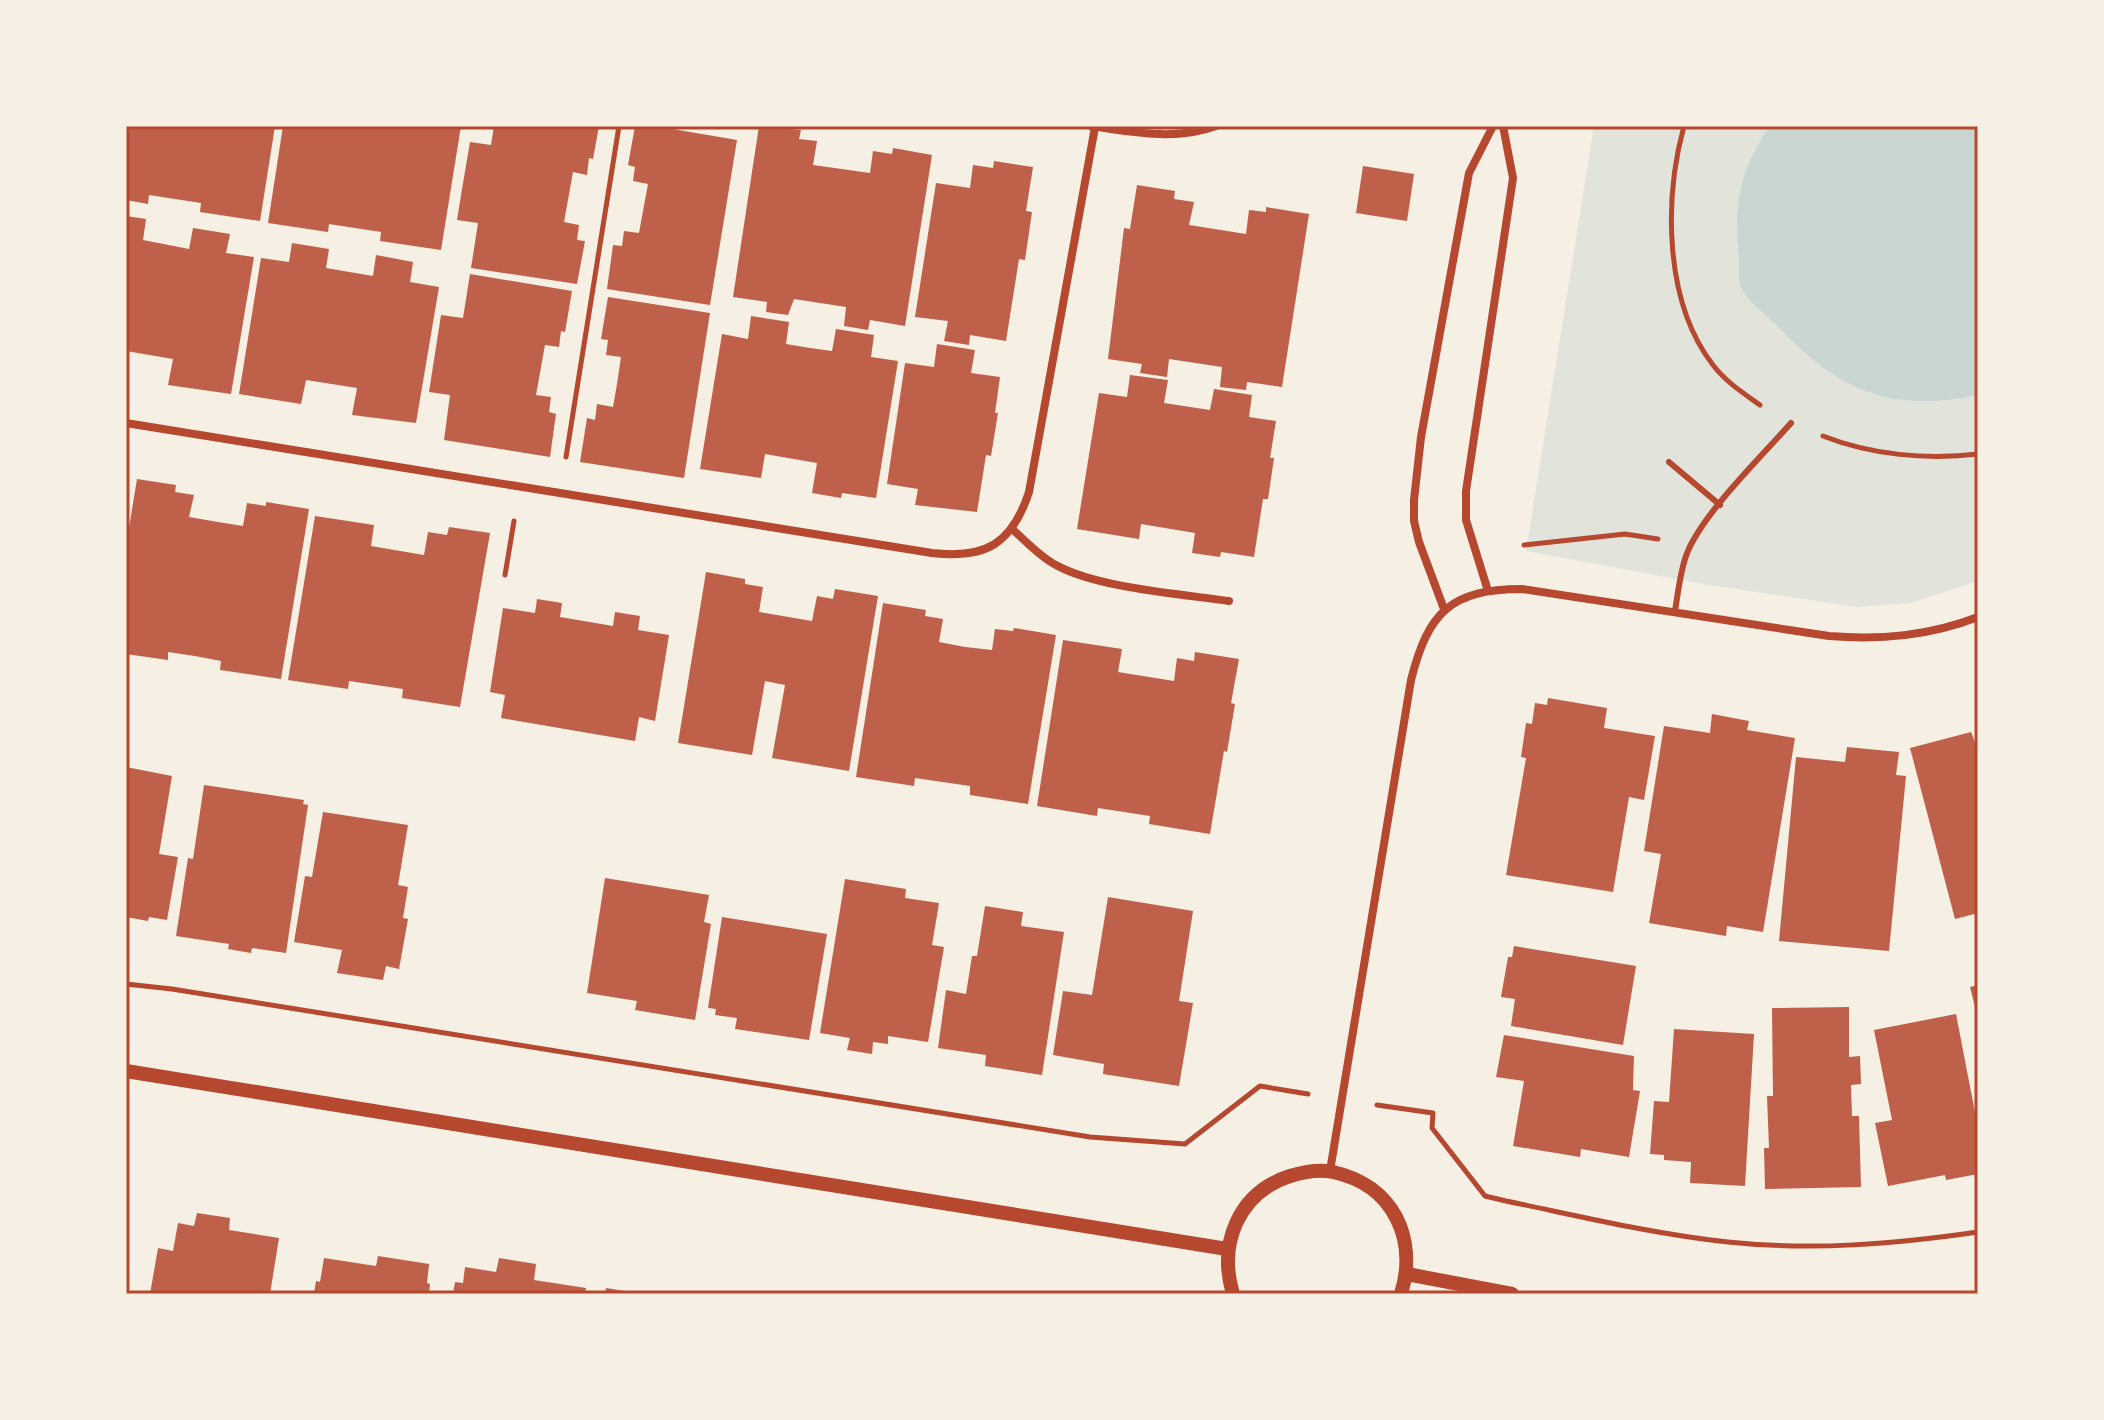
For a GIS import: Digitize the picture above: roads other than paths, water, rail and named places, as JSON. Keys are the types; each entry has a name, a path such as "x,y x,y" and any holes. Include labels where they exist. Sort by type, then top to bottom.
{"street":[{"path":"126,423 932,553 967,555 983,551 1002,540 1012,529 1029,492 1093,126 1142,134 1165,134 1188,133 1216,126"},
{"path":"1444,609 1419,542 1414,521 1414,500 1421,437 1469,173 1493,126"},
{"path":"1488,591 1466,520 1466,491 1513,178 1503,126"},
{"path":"1012,529 1056,565 1078,574 1229,601"},
{"path":"1330,1171 1411,680 1426,635 1444,609 1461,599 1488,591 1545,591 1857,638 1912,635 1978,617"},
{"path":"126,1071 1227,1249"},
{"path":"1233,1294 1227,1274 1227,1249 1235,1222 1251,1198 1274,1181 1302,1172 1330,1171 1353,1178 1373,1190 1390,1207 1402,1228 1408,1250 1407,1274 1401,1294"},
{"path":"1407,1274 1512,1294"}],"lane":[{"path":"1675,611 1686,556 1692,544 1720,505 1791,423"},
{"path":"1669,462 1720,505"}]}
